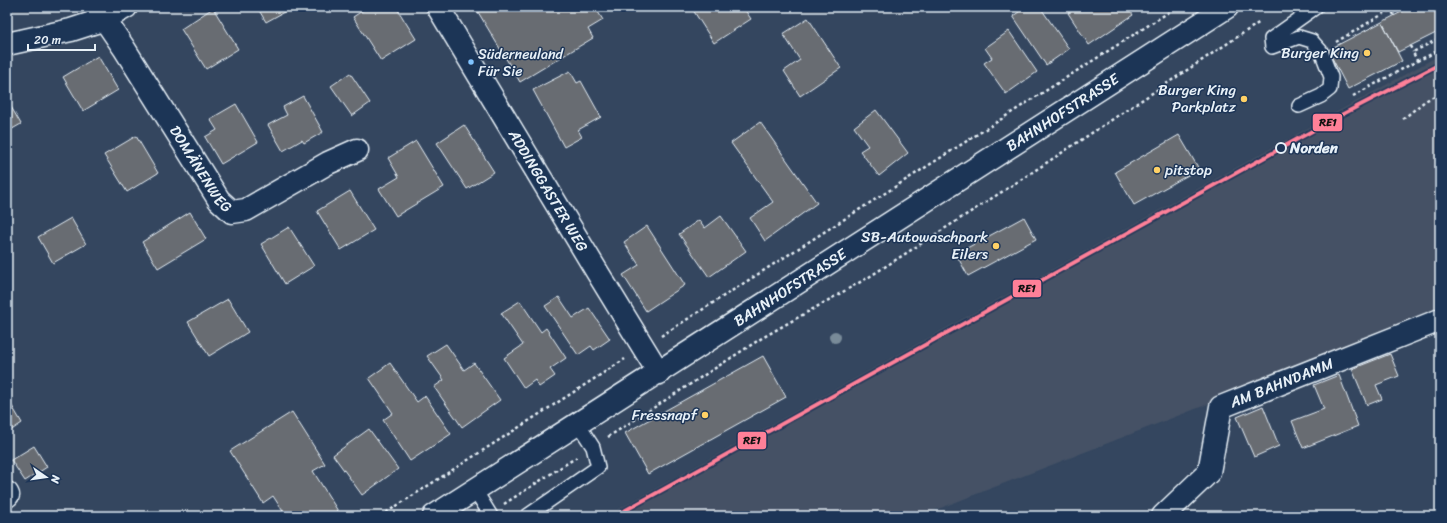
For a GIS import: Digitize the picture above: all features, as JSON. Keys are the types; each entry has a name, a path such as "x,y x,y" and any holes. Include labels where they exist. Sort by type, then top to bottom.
{"street":[{"path":"7,44 71,30 100,13 126,7"},
{"name":"ADDINGGASTER WEG","path":"438,7 659,373"},
{"name":"BAHNHOFSTRASSE","path":"434,516 1228,7"},
{"name":"DOMÄNENWEG","path":"100,13 219,200 232,212 246,210 328,163 356,150"},
{"name":"AM BAHNDAMM","path":"1163,516 1209,472 1221,406 1440,320"}],"lane":[{"path":"1299,106 1321,96 1330,88 1331,77 1321,51 1312,40 1299,37 1272,47 1271,39 1316,7"},
{"path":"527,516 598,467 593,447 578,424"},
{"path":"475,490 490,514"}],"path":[{"path":"382,516 643,347 1177,7"},
{"path":"1390,7 1394,16"},
{"path":"1321,51 1395,7"},
{"path":"490,514 762,338 869,277 1025,177 1262,21"},
{"path":"1413,52 1440,38"},
{"path":"1410,46 1417,61"},
{"path":"1353,96 1440,50"},
{"path":"1403,119 1425,101 1440,93"}],"shaded area":[{"path":"1440,55 1440,314 920,516 606,516"}],"building":[{"path":"257,7 293,7 266,22"},
{"path":"368,7 396,7 416,39 381,61 353,17"},
{"path":"475,7 595,7 603,20 588,29 593,38 520,82"},
{"path":"698,7 743,7 751,19 714,43 693,10"},
{"path":"1026,7 1040,7 1069,49 1046,65 1013,16"},
{"path":"1078,7 1128,7 1133,15 1089,45 1068,13"},
{"path":"1411,7 1440,7 1440,31 1398,52 1382,22"},
{"path":"213,8 238,49 206,69 181,29"},
{"path":"808,18 841,68 800,96 784,71 800,60 783,34"},
{"path":"1382,22 1402,61 1348,89 1328,50"},
{"path":"1009,31 1037,72 1006,94 984,63 992,58 985,48"},
{"path":"98,56 118,90 83,111 63,77"},
{"path":"570,71 577,83 581,81 601,117 578,130 582,137 564,147 533,90"},
{"path":"350,73 370,103 352,116 331,86"},
{"path":"303,96 323,132 304,143 302,140 283,151 268,125 287,115 283,107"},
{"path":"7,100 21,124 7,132"},
{"path":"236,104 258,142 221,164 205,137 217,130 210,119"},
{"path":"876,110 908,153 879,176 860,151 868,146 854,127"},
{"path":"760,122 817,203 765,241 750,218 773,202 731,143"},
{"path":"464,125 494,172 467,189 437,143"},
{"name":"pitstop","path":"1179,135 1199,169 1134,205 1115,172"},
{"path":"136,136 158,173 127,192 104,155"},
{"path":"416,141 444,187 396,216 379,189 399,177 388,158"},
{"path":"350,191 374,230 341,250 317,211"},
{"path":"190,212 206,239 158,268 142,242"},
{"path":"721,216 746,251 709,277 679,234 699,220 705,228"},
{"name":"SB-Autowaschpark Eilers","path":"1024,217 1036,239 968,276 956,254"},
{"path":"71,218 86,244 53,263 38,237"},
{"path":"647,226 685,285 646,311 623,275 639,265 624,242"},
{"path":"289,227 314,266 285,284 261,244"},
{"path":"559,297 573,318 589,308 610,339 594,350 591,346 578,355 545,306"},
{"path":"228,299 248,332 209,356 188,322"},
{"path":"520,301 541,332 546,328 566,358 550,369 555,376 539,387 535,380 524,388 504,358 523,345 501,313"},
{"path":"446,344 464,370 474,363 500,400 462,427 434,387 444,380 427,356"},
{"path":"1390,354 1399,376 1376,385 1382,399 1367,405 1352,369"},
{"name":"Fressnapf","path":"763,356 786,397 648,474 625,433"},
{"path":"390,363 417,402 425,396 451,434 410,461 383,420 393,413 369,378"},
{"path":"1339,375 1358,426 1303,448 1292,421 1324,409 1314,385"},
{"path":"9,401 22,423 7,433 7,403"},
{"path":"1263,406 1279,446 1254,457 1237,417"},
{"path":"292,412 325,464 313,471 341,516 286,516 273,496 263,503 230,451"},
{"path":"369,429 398,469 362,495 333,455"},
{"path":"34,446 47,467 25,481 11,460"}],"transit line":[{"name":"RE1","path":"615,516 1343,114 1440,64"}],"place":[{"name":"Burger King","path":"1367,53"},
{"name":"Süderneuland Für Sie","path":"471,62"},
{"name":"Burger King Parkplatz","path":"1244,99"},
{"name":"Norden","path":"1281,148"},
{"name":"pitstop","path":"1157,170"},
{"name":"SB-Autowaschpark Eilers","path":"996,246"},
{"name":"Fressnapf","path":"705,415"}]}
